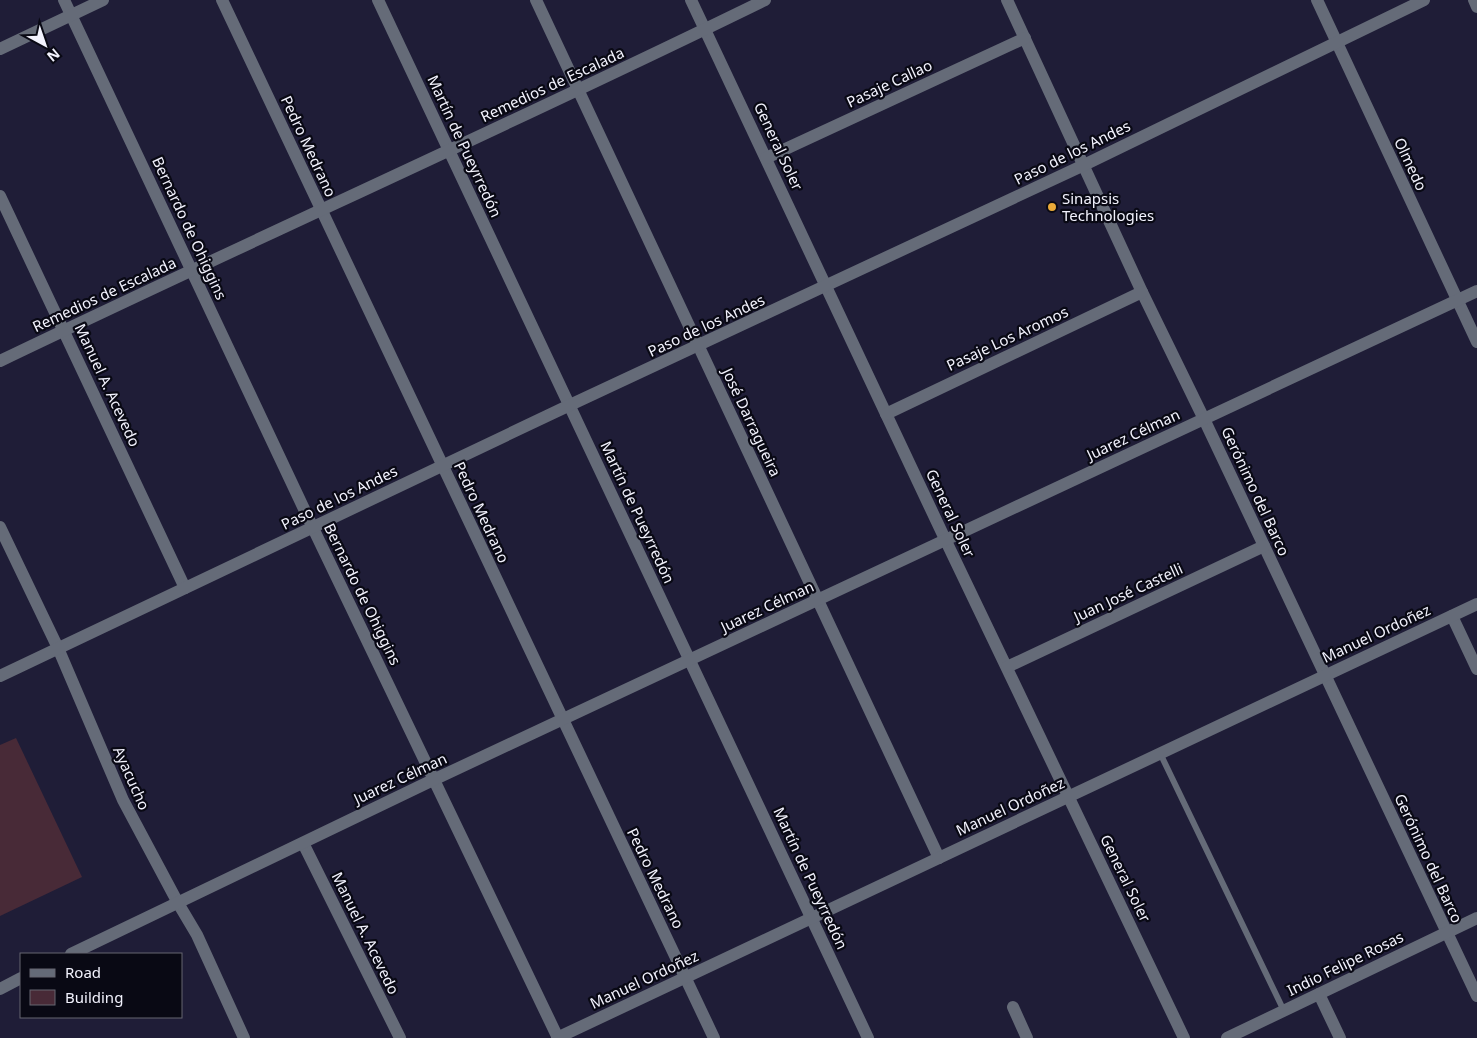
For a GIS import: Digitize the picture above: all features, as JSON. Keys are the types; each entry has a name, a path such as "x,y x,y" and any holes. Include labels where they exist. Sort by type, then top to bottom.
{"street":[{"name":"Bernardo de Ohiggins","path":"64,0 313,528 557,1038"},
{"path":"0,49 103,0"},
{"name":"Pedro Medrano","path":"222,0 714,1038"},
{"name":"Martín de Pueyrredón","path":"378,0 868,1038"},
{"name":"José Darragueira","path":"536,0 939,858"},
{"name":"General Soler","path":"691,0 827,285 945,539 1184,1038"},
{"name":"Remedios de Escalada","path":"0,361 578,90 765,0"},
{"name":"Gerónimo del Barco","path":"1007,0 1142,292 1477,996"},
{"name":"Olmedo","path":"1317,0 1477,342"},
{"name":"Paso de los Andes","path":"0,676 570,405 698,347 1084,165 1424,0"},
{"path":"1474,0 1477,7"},
{"name":"Pasaje Callao","path":"766,158 1025,38"},
{"name":"Manuel A. Acevedo","path":"0,196 185,588"},
{"name":"Juarez Célman","path":"73,953 434,780 1477,290"},
{"name":"Pasaje Los Aromos","path":"886,414 1142,292"},
{"name":"Ayacucho","path":"0,527 58,648 123,800 197,935 244,1038"},
{"name":"Juan José Castelli","path":"1007,667 1264,546"},
{"name":"Manuel Ordoñez","path":"557,1038 1477,604"},
{"path":"1452,616 1477,669"},
{"name":"Manuel A. Acevedo","path":"303,842 400,1038"},
{"name":"Indio Felipe Rosas","path":"1227,1038 1477,918"},
{"path":"0,988 20,978"},
{"path":"1319,994 1340,1038"},
{"path":"1013,1007 1027,1038"}],"lane":[{"path":"1160,753 1284,1011"}],"building":[{"path":"16,738 82,877 0,916 0,745"}],"place":[{"name":"Sinapsis Technologies","path":"1052,207"}]}
